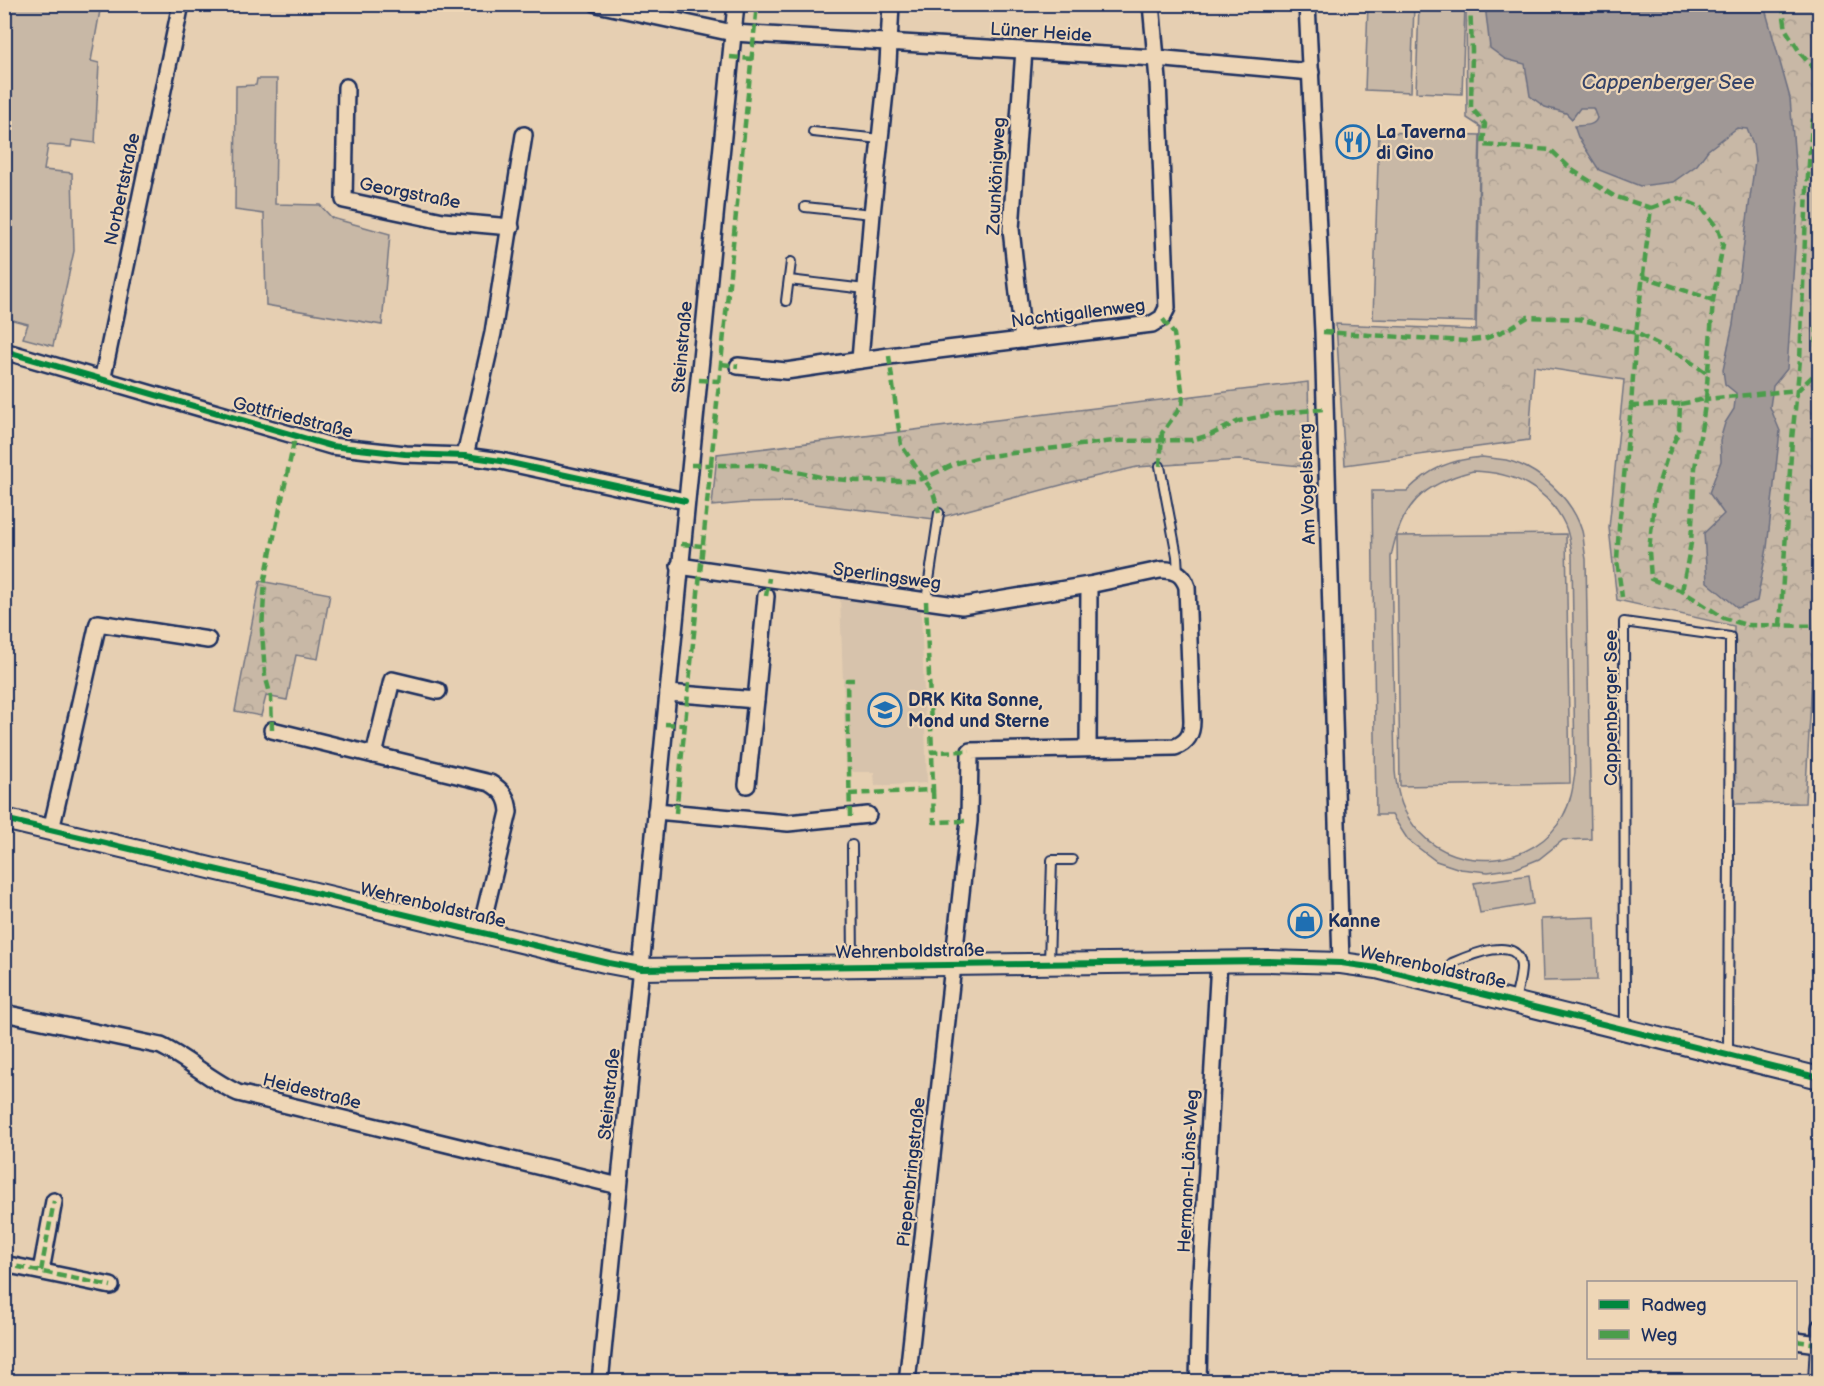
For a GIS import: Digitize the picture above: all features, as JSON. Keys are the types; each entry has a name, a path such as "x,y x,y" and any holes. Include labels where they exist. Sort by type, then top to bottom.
{"street":[{"name":"Norbertstraße","path":"102,381 181,4"},
{"name":"Lüner Heide","path":"597,4 733,33 1155,58 1311,72"},
{"name":"Steinstraße","path":"600,1382 685,501 691,465 736,4"},
{"path":"860,360 872,214 888,64 891,4"},
{"path":"1150,4 1155,58"},
{"name":"Am Vogelsberg","path":"1307,4 1323,332 1341,963"},
{"name":"Zaunkönigweg","path":"1023,340 1011,229 1024,50"},
{"name":"Nachtigallenweg","path":"738,366 786,371 1157,322 1165,314 1167,308 1158,80 1155,58"},
{"name":"Georgstraße","path":"346,87 344,200 443,221 511,227"},
{"path":"465,456 493,333 524,135"},
{"name":"Gottfriedstraße","path":"4,351 332,446 501,461 685,501"},
{"name":"Sperlingsweg","path":"679,566 962,606 974,606 1160,570 1172,570 1178,573"},
{"path":"953,966 969,821 970,751 1175,747 1180,745 1190,736 1192,721 1187,587 1178,573"},
{"path":"1088,748 1089,585"},
{"path":"747,785 766,596"},
{"path":"51,830 98,623 208,640"},
{"path":"374,755 392,680 438,691"},
{"path":"668,693 756,700"},
{"path":"272,730 490,783 499,788 509,802 509,812 480,932"},
{"path":"656,811 788,823 868,815"},
{"name":"Wehrenboldstraße","path":"4,819 641,969 1219,962 1341,963 1377,968 1443,983 1820,1078"},
{"name":"Hermann-Löns-Weg","path":"1198,1382 1200,1290 1219,962"},
{"name":"Piepenbringstraße","path":"907,1382 953,966"},
{"name":"Heidestraße","path":"4,1013 161,1046 182,1056 217,1083 238,1093 620,1186"},
{"path":"41,1271 54,1201"},
{"path":"4,1264 111,1286"},
{"path":"1797,1341 1818,1344 1820,1327"}],"lane":[{"path":"813,132 880,139"},
{"path":"805,207 872,214"},
{"path":"786,301 791,261"},
{"path":"789,280 866,289"},
{"path":"1160,466 1177,556 1178,573"},
{"path":"926,601 939,513"},
{"name":"Cappenberger See","path":"1625,1029 1624,622 1730,638 1728,1055"},
{"path":"852,845 853,967"},
{"path":"1049,964 1052,860 1072,860"},
{"path":"1443,983 1452,963 1495,948 1505,949 1519,958 1521,966 1515,1001"},
{"path":"1813,1382 1818,1344"}],"shaded area":[{"name":"DRK Kita Sonne, Mond und Sterne","path":"840,597 921,610 927,783 875,786 874,772 854,772 846,767"}],"green space":[{"path":"5,4 101,5 91,61 99,63 95,143 72,140 71,147 48,145 44,170 72,173 74,251 53,346 23,338 28,324 5,318"},
{"path":"1368,5 1414,5 1411,92 1365,90"},
{"path":"1419,5 1465,5 1462,94 1416,92"},
{"path":"1466,5 1819,5 1820,429 1816,431 1812,523 1816,611 1805,803 1733,804 1734,626 1617,600 1609,528 1624,380 1534,366 1529,440 1345,465 1336,324 1476,330 1481,127 1467,118"},
{"path":"257,79 277,79 275,204 320,205 332,218 390,234 382,325 266,305 264,214 235,210 236,86 256,85"},
{"path":"1379,132 1480,135 1475,322 1373,319"},
{"path":"1308,382 1310,467 1239,460 1137,467 934,519 799,502 712,506 717,454"},
{"path":"1471,458 1506,460 1518,464 1553,486 1571,507 1577,519 1582,531 1586,559 1591,839 1563,840 1539,859 1517,868 1488,872 1460,869 1436,861 1408,840 1392,815 1376,815 1372,491 1407,491 1424,476 1441,466","holes":["1473,471 1488,472 1528,484 1539,492 1558,512 1568,532 1572,553 1575,772 1568,805 1551,833 1535,846 1516,855 1496,859 1475,859 1455,855 1436,846 1420,833 1405,812 1399,796 1395,771 1391,557 1401,523 1408,510 1427,490 1455,476"]},
{"path":"1566,534 1570,783 1400,786 1397,536"},
{"path":"260,581 330,594 318,659 296,655 287,700 266,696 261,716 235,711"},
{"path":"1819,610 1819,699 1810,697 1816,611"},
{"path":"1529,875 1533,904 1480,913 1474,883"},
{"path":"1595,917 1597,980 1543,981 1541,919"}],"water":[{"name":"Cappenberger See","path":"1485,5 1764,5 1790,98 1798,200 1787,369 1773,386 1770,407 1780,431 1767,548 1757,601 1738,608 1707,582 1704,533 1724,514 1709,493 1721,461 1720,440 1725,423 1734,409 1736,393 1725,384 1723,370 1733,324 1755,161 1753,144 1747,129 1737,128 1708,150 1697,165 1673,182 1640,186 1599,170 1578,137 1574,126 1588,125 1596,121 1593,108 1580,108 1572,119 1566,113 1545,107 1530,96 1525,64 1505,59 1490,48"}],"marked path":[{"path":"676,813 757,4"},
{"path":"1470,4 1471,107 1485,124 1483,145 1551,150 1572,170 1614,196 1651,208 1636,333 1619,527 1617,560 1622,597"},
{"path":"1782,4 1786,30 1801,54 1815,70 1820,91"},
{"path":"736,6 757,8"},
{"path":"730,57 752,59"},
{"path":"1780,626 1792,439 1800,360 1807,189 1812,125 1818,88"},
{"path":"1651,208 1679,198 1702,208 1718,229 1723,244 1713,300 1706,399 1680,404 1679,431 1667,457 1655,495 1649,551 1651,579 1682,591 1724,618 1746,625 1820,626"},
{"path":"1682,591 1691,543 1695,468 1706,399 1798,390 1816,373 1820,205"},
{"path":"1642,276 1713,300"},
{"path":"1323,332 1464,341 1487,338 1528,317 1579,319 1636,333 1682,356 1708,374"},
{"path":"1160,466 1162,433 1182,405 1183,397 1174,334 1162,318"},
{"path":"889,356 901,445 933,492 939,513"},
{"path":"721,364 738,366"},
{"path":"699,380 719,381"},
{"path":"1631,406 1680,404"},
{"path":"691,465 762,465 826,478 858,481 914,481 957,463 980,457 1114,441 1192,440 1210,435 1239,421 1274,414 1324,409"},
{"path":"272,730 271,697 265,675 262,630 265,579 295,437"},
{"path":"681,544 702,546"},
{"path":"766,596 769,578"},
{"path":"926,601 932,752 970,751"},
{"path":"850,817 847,680 856,680"},
{"path":"665,724 685,725"},
{"path":"849,794 933,790 932,752"},
{"path":"933,790 934,822 969,821"},
{"path":"41,1271 54,1201"},
{"path":"4,1264 111,1286"},
{"path":"1820,1327 1820,1345"},
{"path":"1797,1341 1818,1344"}],"cycle path":[{"path":"4,351 331,446 405,454 465,456 501,461 685,501"},
{"path":"4,819 641,969 1268,961 1341,963 1377,968 1820,1078"}],"place":[{"name":"La Taverna di Gino","path":"1353,142"},
{"name":"DRK Kita Sonne, Mond und Sterne","path":"885,710"},
{"name":"Kanne","path":"1305,921"}]}
